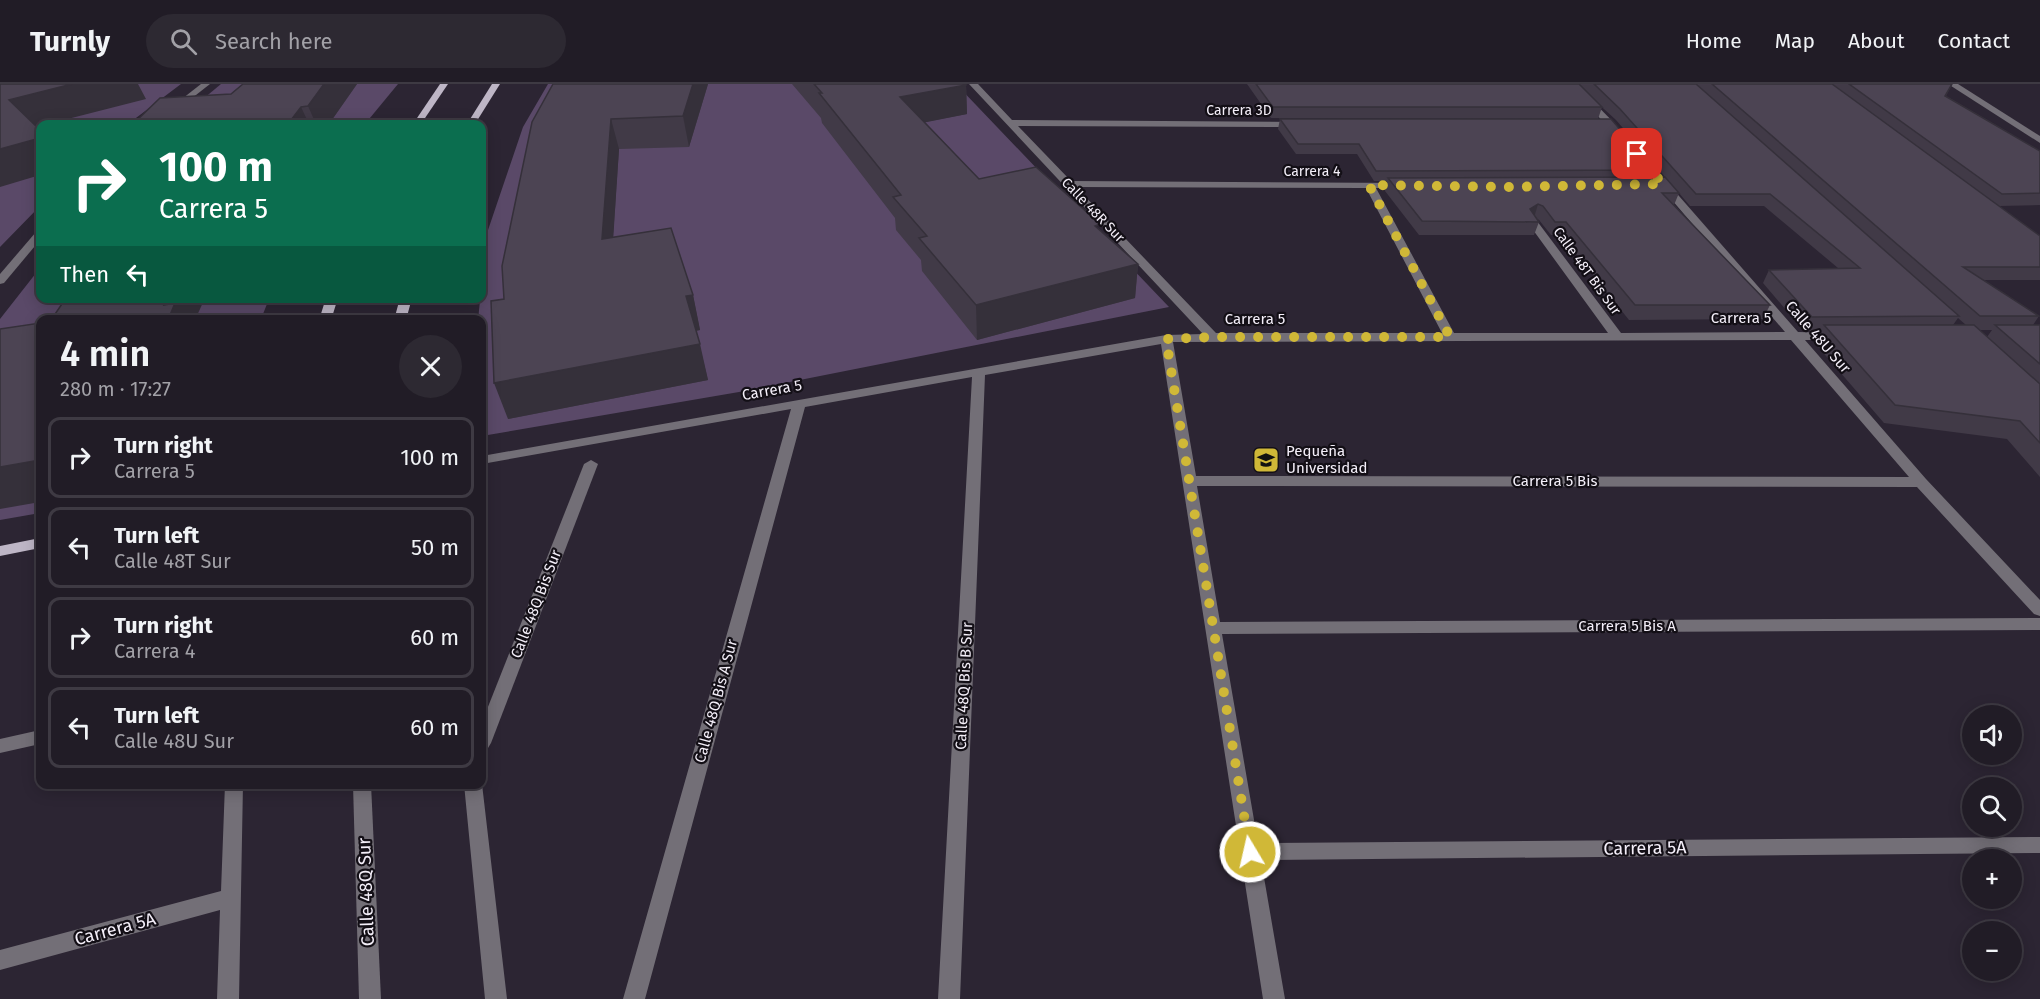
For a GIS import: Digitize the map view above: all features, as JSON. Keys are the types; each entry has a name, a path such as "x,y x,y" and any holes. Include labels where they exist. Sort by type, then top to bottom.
{"main road":[{"path":"420,120 444,84"},
{"path":"474,120 496,84"},
{"path":"0,550 36,544"}],"street":[{"path":"159,120 206,84"},
{"name":"Calle 48R Sur","path":"973,84 1213,337"},
{"name":"Calle 48U Sur","path":"1571,84 1605,124 1630,146 1658,185 1796,336 1921,482 2040,610"},
{"path":"1952,84 2040,140"},
{"name":"Carrera 3D","path":"1011,123 1305,124"},
{"name":"Carrera 4","path":"1068,184 1415,186"},
{"path":"1369,185 1450,337"},
{"name":"Calle 48T Bis Sur","path":"1533,223 1617,336"},
{"path":"0,281 36,239"},
{"name":"Carrera 5","path":"486,459 1166,339 1852,336"},
{"path":"1166,339 1274,999"},
{"name":"Calle 48Q Bis B Sur","path":"950,999 979,372"},
{"name":"Calle 48Q Bis A Sur","path":"634,999 798,404"},
{"name":"Calle 48Q Bis Sur","path":"486,733 591,464"},
{"name":"Carrera 5 Bis","path":"1189,481 1921,482"},
{"name":"Carrera 5 Bis A","path":"1214,628 2040,624"},
{"path":"0,746 36,738"},
{"path":"228,999 234,789"},
{"name":"Calle 48Q Sur","path":"362,789 370,999"},
{"path":"474,789 496,999"},
{"name":"Carrera 5A","path":"1250,852 2040,845"},
{"name":"Carrera 5A","path":"0,960 231,898"}],"shaded area":[{"path":"0,84 181,84 133,120 36,120 36,210 0,247"},
{"path":"221,84 398,84 368,120 178,120"},
{"path":"548,84 956,84 1169,307 739,392 486,435 486,315 479,315 480,303 486,303 487,233 523,127"},
{"path":"36,273 36,303 267,303 263,315 36,315 36,514 0,520 0,319"}],"building":[{"path":"0,84 72,84 9,100 36,126 36,139 0,149"},
{"path":"243,84 324,84 308,106 301,107 291,120 137,120 160,98 231,94"},
{"path":"553,84 693,84 683,116 611,119 602,239 671,228 693,295 686,296 700,344 494,383 491,301 504,299 502,266 532,122"},
{"path":"814,84 966,84 900,97 979,179 1036,167 1100,224 1095,226 1138,264 976,305 919,238 927,236 893,197 901,195"},
{"path":"1256,84 1579,84 1602,107 1273,107"},
{"path":"1594,84 1696,84 1959,316 1812,317 1769,270 1860,268 1770,194 1696,194 1620,109"},
{"path":"1712,84 1832,84 2040,236 2040,267 1963,267 2039,316 1980,316"},
{"path":"1849,84 1952,84 1945,96 2040,151 2040,193 2002,194"},
{"path":"1280,119 1611,119 1655,170 1376,171 1359,144 1298,144"},
{"path":"1665,177 1679,193 1662,193 1770,305 1635,305 1566,222 1555,222 1543,206 1538,204 1530,209 1539,222 1422,221 1388,178"},
{"path":"63,303 165,303 164,305 175,303 170,315 54,315"},
{"path":"36,324 36,461 0,467 0,329"},
{"path":"1824,325 1974,325 2040,384 2040,443 2020,421 1895,405"},
{"path":"1995,325 2040,325 2040,364"}],"place":[{"name":"Pequeña Universidad","path":"1266,460"}],"route":[{"path":"1250,852 1166,339 1450,337 1369,185 1506,187 1663,184 1637,154"}]}
